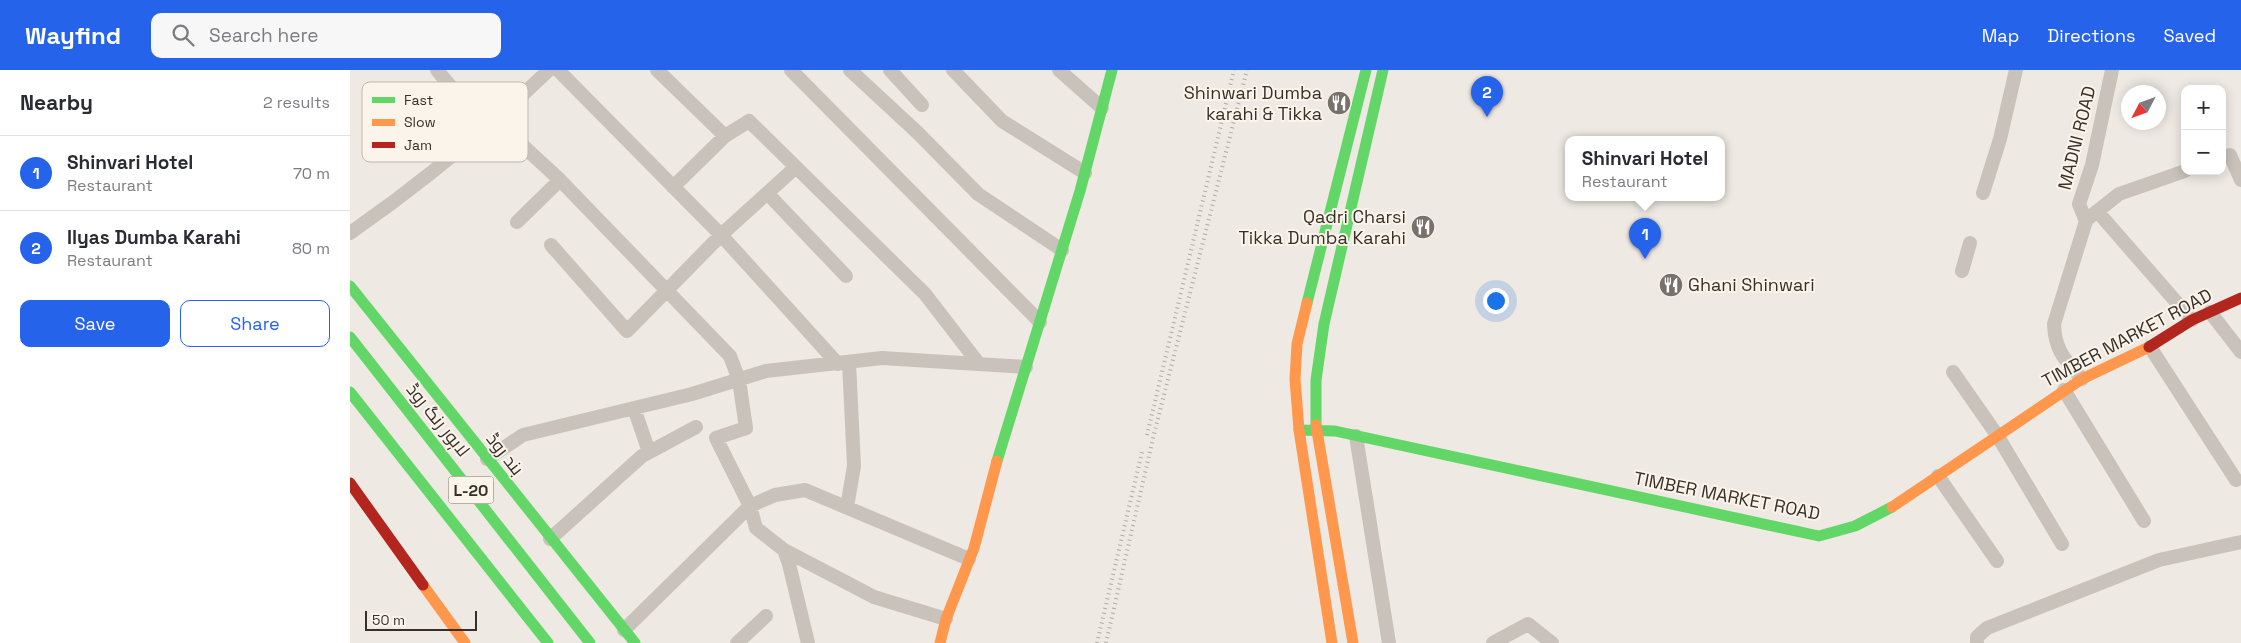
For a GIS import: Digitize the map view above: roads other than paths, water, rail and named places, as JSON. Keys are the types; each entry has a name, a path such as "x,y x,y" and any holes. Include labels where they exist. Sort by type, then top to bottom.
{"main road":[{"path":"940,643 946,618 969,559 1062,250 1085,173 1112,70"},
{"path":"1332,643 1299,430 1295,379 1297,344 1366,70"},
{"path":"1353,643 1316,429 1316,380 1324,324 1384,70"},
{"name":"بند روڈ","path":"350,286 634,643"},
{"name":"TIMBER MARKET ROAD","path":"1299,430 1316,429 1356,436 1819,536 1855,526 1902,502 1996,435 2082,379 2150,347 2173,334 2192,320 2241,298"},
{"name":"لاہور رنگ روڈ","path":"350,338 590,643"},
{"name":"L-20","path":"350,392 548,643"},
{"path":"350,483 465,643"}],"street":[{"path":"437,70 449,82"},
{"path":"528,91 550,70"},
{"path":"558,70 844,363 854,466 847,506"},
{"path":"657,70 726,136"},
{"path":"790,70 1040,322"},
{"path":"850,70 918,133 978,194 1062,250"},
{"path":"890,70 922,105"},
{"path":"953,70 1002,121 1085,173"},
{"path":"1059,70 1102,108"},
{"path":"1983,193 2000,139 2016,70"},
{"name":"MADNI ROAD","path":"2082,379 2061,355 2054,338 2054,324 2086,221 2079,204 2092,165 2112,70"},
{"path":"673,187 726,136 748,121 924,294 979,364"},
{"path":"528,154 560,180 730,356 739,380 746,428 716,438 750,506 756,528 784,550 874,597 946,618"},
{"path":"2231,155 2241,180"},
{"path":"350,233 401,197 445,162"},
{"path":"551,245 627,331 721,235 796,167"},
{"path":"2086,221 2119,194 2181,172"},
{"path":"517,222 560,180"},
{"path":"768,194 846,276"},
{"path":"2098,211 2192,320"},
{"path":"1962,270 1970,243"},
{"path":"2210,312 2241,352"},
{"path":"2150,347 2236,480"},
{"path":"487,459 523,435 692,394 766,371 882,358 1026,367"},
{"path":"1953,372 1996,435 2062,544"},
{"path":"2064,390 2144,522"},
{"path":"634,408 649,452"},
{"path":"550,539 642,456 696,427"},
{"path":"1356,436 1388,643"},
{"path":"1938,476 1997,561"},
{"path":"624,630 750,506 775,495 805,490 847,506 969,559"},
{"path":"1977,643 1977,637 1987,628 2159,560 2241,542"},
{"path":"784,550 808,643"},
{"path":"737,643 766,616"},
{"path":"1493,643 1528,624 1552,643"}],"railway":[{"path":"1147,435 1234,70"},
{"path":"1106,643 1154,434 1247,70"},
{"path":"1097,643 1142,452"}],"place":[{"name":"Shinwari Dumba karahi & Tikka","path":"1339,103"},
{"name":"Ilyas Dumba Karahi","path":"1487,117"},
{"name":"Qadri Charsi Tikka Dumba Karahi","path":"1423,227"},
{"name":"Shinvari Hotel","path":"1645,259"},
{"name":"Ghani Shinwari","path":"1671,285"}]}
